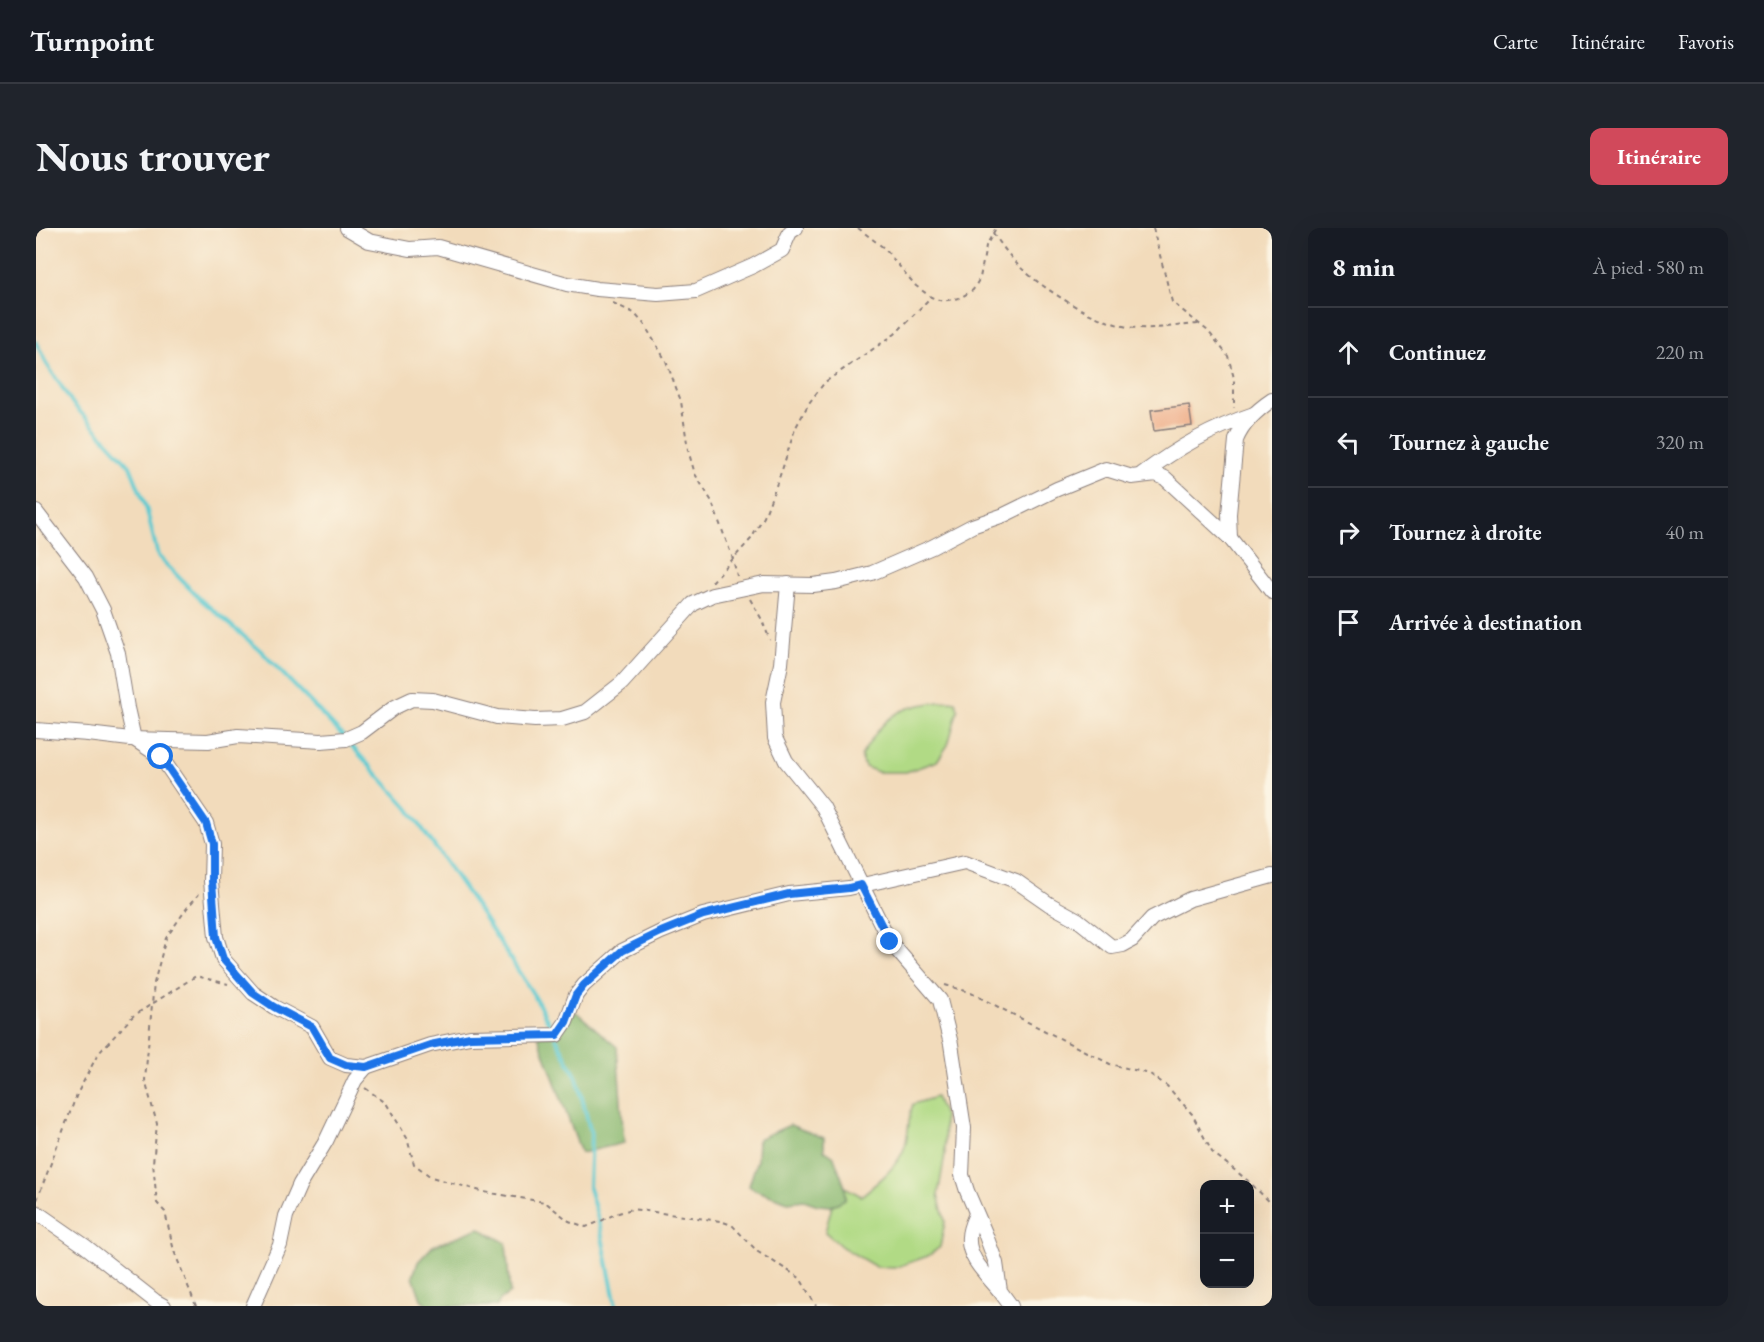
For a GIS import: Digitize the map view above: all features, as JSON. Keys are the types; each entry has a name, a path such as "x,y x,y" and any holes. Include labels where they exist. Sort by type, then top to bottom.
{"street":[{"path":"347,228 369,241 410,249 438,247 567,284 658,294 696,291 753,266 782,250 790,232 796,228"},
{"path":"1138,477 1174,451 1220,426 1254,413 1272,400"},
{"path":"1230,538 1229,514 1235,443 1239,432 1254,413"},
{"path":"36,730 135,739 208,741 238,736 321,741 346,739 362,732 395,707 412,699 433,700 497,717 535,720 562,719 585,712 622,683 693,604 712,595 764,584 813,585 836,582 872,573 932,547 972,526 1004,515 1057,489 1106,469 1138,477 1156,474 1162,476 1179,489 1230,538 1272,592"},
{"path":"36,512 86,577 103,610 118,653 127,708 135,739 161,757 206,823 212,844 216,937 223,959 253,993 312,1027 330,1058 346,1065 366,1067 430,1045 470,1037 557,1035 566,1022 576,995 622,951 703,915 789,894 849,888 965,862 1016,881 1078,920 1112,947 1132,940 1152,918 1190,899 1272,876"},
{"path":"788,584 781,664 773,702 775,738 786,760 823,807 890,942 940,1000 951,1044 964,1128 962,1175 996,1263 1000,1291"},
{"path":"253,1306 280,1245 286,1216 300,1185 326,1141 355,1080 366,1067"},
{"path":"36,1212 164,1306"},
{"path":"976,1214 969,1236 969,1249 976,1262 1011,1306"}],"path":[{"path":"858,228 884,248 916,286 931,297 942,301 960,297 973,290 980,278 986,246 996,228"},
{"path":"1153,228 1172,302 1208,331 1228,356 1234,378 1234,421"},
{"path":"993,233 1018,265 1081,311 1116,324 1138,328 1199,324"},
{"path":"597,289 614,304 634,313 639,318 666,361 681,401 687,450 695,474 711,500 733,559 737,578 761,618 781,664"},
{"path":"706,588 751,539 764,517 795,429 809,403 825,382 895,334 931,297"},
{"path":"196,1306 174,1251 165,1212 157,1203 153,1163 157,1124 145,1080 154,983 166,938 187,908 212,881"},
{"path":"36,1203 77,1094 98,1054 133,1016 196,976 253,993"},
{"path":"922,979 969,992 1110,1064 1150,1074 1167,1086 1192,1114 1212,1152 1272,1204"},
{"path":"355,1080 386,1103 408,1138 414,1164 431,1177 484,1192 545,1202 569,1221 586,1227 632,1209 720,1221 732,1225 758,1252 800,1278 816,1306"}],"green space":[{"path":"948,701 956,702 958,709 948,745 937,761 906,772 878,772 865,767 861,756 885,722 898,712 911,707"},
{"path":"575,1011 617,1047 624,1143 581,1153 538,1036 557,1035"},
{"path":"936,1097 944,1116 945,1154 938,1195 945,1221 940,1247 928,1256 894,1268 876,1267 842,1247 825,1232 832,1206 845,1198 845,1187 861,1196 886,1174 898,1161 905,1146 913,1104"},
{"path":"790,1125 824,1138 824,1150 834,1157 845,1187 845,1199 832,1206 818,1205 804,1200 788,1202 749,1186 757,1160 758,1139"},
{"path":"479,1228 506,1243 510,1293 500,1300 497,1306 427,1306 421,1299 413,1276 418,1262 433,1246"}],"building":[{"path":"1189,405 1192,426 1154,431 1151,410"}],"waterway":[{"path":"36,342 46,363 73,404 130,466 146,507 158,556 199,598 260,650 343,736"},
{"path":"348,742 408,808 481,913 535,997 553,1031"},
{"path":"556,1038 577,1078 591,1134 589,1188 599,1222 616,1306"}],"route":[{"path":"161,757 206,823 212,844 216,937 223,959 253,993 312,1027 330,1058 346,1065 366,1067 430,1045 470,1037 557,1035 566,1022 576,995 622,951 703,915 789,894 861,885 890,942"}]}
